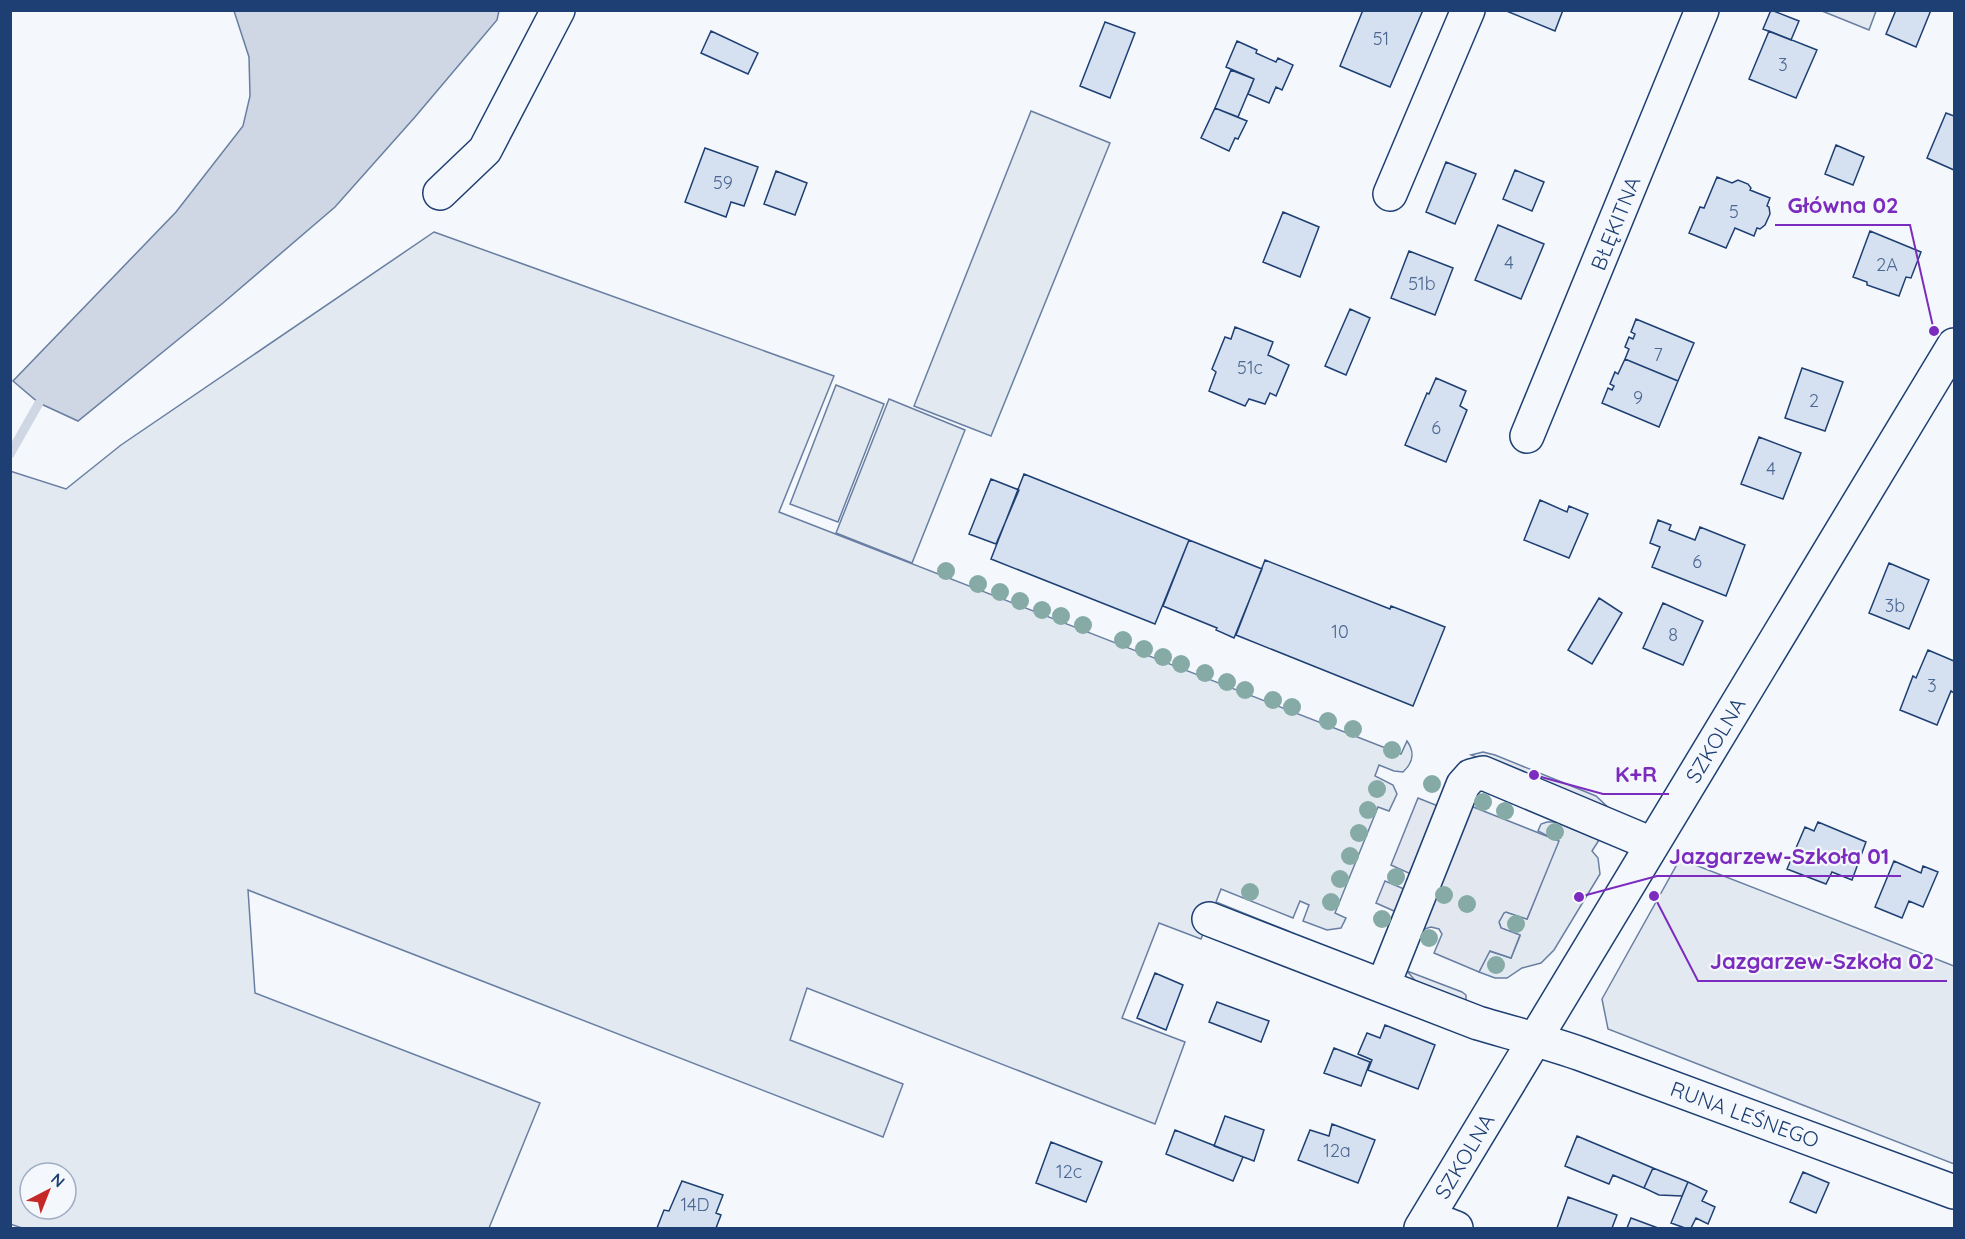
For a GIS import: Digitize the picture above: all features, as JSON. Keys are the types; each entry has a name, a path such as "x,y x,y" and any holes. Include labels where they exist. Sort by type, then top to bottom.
{"street":[{"path":"440,193 485,150 558,10"},
{"path":"1390,194 1468,10"},
{"name":"BŁĘKITNA","path":"1527,436 1702,10"},
{"name":"SZKOLNA","path":"1435,1225 1534,1038 1954,345"},
{"path":"1383,986 1463,785 1471,776 1483,773 1652,844"},
{"name":"RUNA LEŚNEGO","path":"1209,920 1478,1023 1534,1038 1954,1192"}],"shaded area":[{"path":"234,11 499,11 497,20 335,207 223,303 78,421 39,403 13,381 176,212 243,126 250,96 249,57"},
{"path":"1822,11 1876,11 1869,30"},
{"path":"1031,111 1110,143 991,436 914,406"},
{"path":"434,232 834,376 779,512 1401,754 1407,741 1412,757 1403,772 1379,765 1375,776 1393,785 1397,794 1389,811 1378,807 1335,913 1346,918 1341,928 1327,930 1303,921 1309,905 1300,901 1293,918 1221,889 1216,902 1288,931 1285,937 1213,908 1201,939 1159,923 1122,1018 1185,1042 1155,1124 807,988 790,1040 903,1084 883,1137 248,890 255,993 540,1103 489,1228 22,1228 10,1224 10,471 66,489 121,445"},
{"path":"836,385 884,404 838,522 790,504"},
{"path":"889,399 965,430 912,563 836,533"},
{"path":"1483,752 1596,796 1612,811 1471,755"},
{"path":"1443,795 1559,841 1527,919 1506,912 1499,922 1501,928 1520,935 1511,958 1490,951 1479,972 1434,953 1442,934 1439,929 1431,927 1421,930 1394,911 1376,903 1385,881 1404,889 1411,874 1391,865 1418,798 1438,806"},
{"path":"1557,822 1599,840 1592,851 1598,858 1600,874 1554,950 1541,963 1522,968 1507,978 1495,978 1479,972 1489,951 1511,958 1520,936 1501,928 1499,922 1504,912 1527,919 1558,841 1538,831 1541,824"},
{"path":"1680,859 1954,966 1954,1164 1608,1029 1602,999"},
{"path":"1407,971 1462,992 1466,995 1466,1002 1418,984"}],"building":[{"path":"1363,10 1423,10 1390,87 1340,66"},
{"path":"1504,10 1563,10 1555,31"},
{"path":"1771,10 1799,21 1791,40 1763,29"},
{"path":"1896,10 1931,10 1916,47 1886,34"},
{"path":"1105,22 1135,33 1110,98 1080,86"},
{"path":"711,31 758,53 748,74 701,53"},
{"path":"1769,31 1817,50 1796,98 1749,79"},
{"path":"1237,41 1276,62 1278,58 1293,65 1282,90 1276,87 1269,103 1248,94 1254,79 1226,67"},
{"path":"1231,70 1254,79 1238,117 1215,108"},
{"path":"1215,108 1247,121 1229,151 1201,138"},
{"path":"1946,113 1954,116 1954,170 1927,158"},
{"path":"1836,145 1864,157 1853,185 1825,174"},
{"path":"705,148 758,167 744,206 731,202 726,217 685,202"},
{"path":"1446,162 1476,174 1455,224 1426,212"},
{"path":"1515,170 1544,182 1532,211 1503,199"},
{"path":"776,171 807,183 795,215 764,204"},
{"path":"1717,177 1732,183 1738,180 1748,184 1750,190 1770,198 1767,206 1770,214 1765,225 1760,229 1757,228 1754,236 1735,228 1726,248 1689,233 1700,207 1704,208"},
{"path":"1283,212 1319,227 1300,277 1263,262"},
{"path":"1498,225 1544,244 1521,299 1475,280"},
{"path":"1870,231 1921,252 1911,278 1906,277 1899,296 1867,285 1867,282 1853,277"},
{"path":"1409,251 1453,268 1435,315 1391,298"},
{"path":"1350,309 1370,318 1346,375 1325,366"},
{"path":"1636,319 1694,343 1678,381 1625,359 1629,349 1625,347 1629,337 1633,339 1635,334 1631,332"},
{"path":"1235,327 1273,342 1268,355 1289,365 1276,396 1270,393 1265,404 1249,399 1245,406 1209,391 1216,372 1212,369 1225,337 1231,339"},
{"path":"1625,359 1678,381 1659,427 1602,403 1608,388 1612,390 1614,386 1610,384 1615,372 1618,374"},
{"path":"1802,368 1843,382 1825,431 1785,418"},
{"path":"1436,378 1466,391 1460,406 1467,410 1446,462 1405,445 1427,393 1429,394"},
{"path":"1759,437 1801,453 1783,499 1741,484"},
{"path":"1024,474 1189,540 1155,624 991,559"},
{"path":"991,479 1019,490 996,544 969,534"},
{"path":"1540,500 1567,512 1569,506 1588,514 1569,558 1524,540"},
{"path":"1658,520 1671,525 1669,530 1695,540 1700,527 1745,545 1726,596 1652,567 1660,547 1650,543"},
{"path":"1189,540 1262,569 1234,638 1216,630 1217,628 1163,606"},
{"path":"1265,560 1390,609 1391,606 1445,627 1413,706 1236,635"},
{"path":"1889,563 1929,580 1909,629 1869,613"},
{"path":"1599,598 1622,613 1592,664 1568,650"},
{"path":"1663,603 1703,621 1683,665 1643,648"},
{"path":"1928,650 1954,661 1954,693 1951,691 1937,725 1900,710 1913,676 1916,678"},
{"path":"1818,822 1866,842 1852,880 1832,872 1826,884 1787,869 1805,827 1814,831"},
{"path":"1894,861 1921,873 1923,866 1938,872 1923,907 1909,901 1902,918 1875,907"},
{"path":"1155,973 1183,985 1166,1030 1137,1018"},
{"path":"1217,1002 1269,1021 1261,1042 1209,1022"},
{"path":"1385,1025 1435,1045 1418,1089 1368,1070 1372,1060 1358,1054 1367,1033 1380,1038"},
{"path":"1334,1048 1370,1062 1361,1086 1324,1073"},
{"path":"1225,1116 1264,1130 1254,1161 1214,1146"},
{"path":"1332,1124 1375,1140 1358,1183 1298,1160 1310,1130 1329,1136"},
{"path":"1175,1130 1243,1157 1233,1181 1166,1154"},
{"path":"1577,1136 1653,1168 1644,1188 1613,1175 1609,1184 1565,1166"},
{"path":"1051,1142 1102,1162 1086,1202 1036,1183"},
{"path":"1653,1168 1688,1182 1682,1196 1659,1195 1644,1188"},
{"path":"1803,1172 1829,1183 1816,1213 1790,1202"},
{"path":"682,1181 723,1195 716,1213 721,1215 716,1228 657,1228 664,1210 669,1211"},
{"path":"1688,1182 1707,1191 1702,1201 1715,1207 1708,1224 1696,1218 1691,1228 1671,1223"},
{"path":"1568,1197 1617,1215 1612,1228 1557,1228"},
{"path":"1631,1218 1658,1228 1627,1228"}],"waterway":[{"path":"10,454 39,403"}],"place":[{"name":"Główna 02","path":"1934,331"},
{"name":"K+R","path":"1534,775"},
{"name":"Jazgarzew-Szkoła 02","path":"1654,896"},
{"name":"Jazgarzew-Szkoła 01","path":"1579,897"}]}
